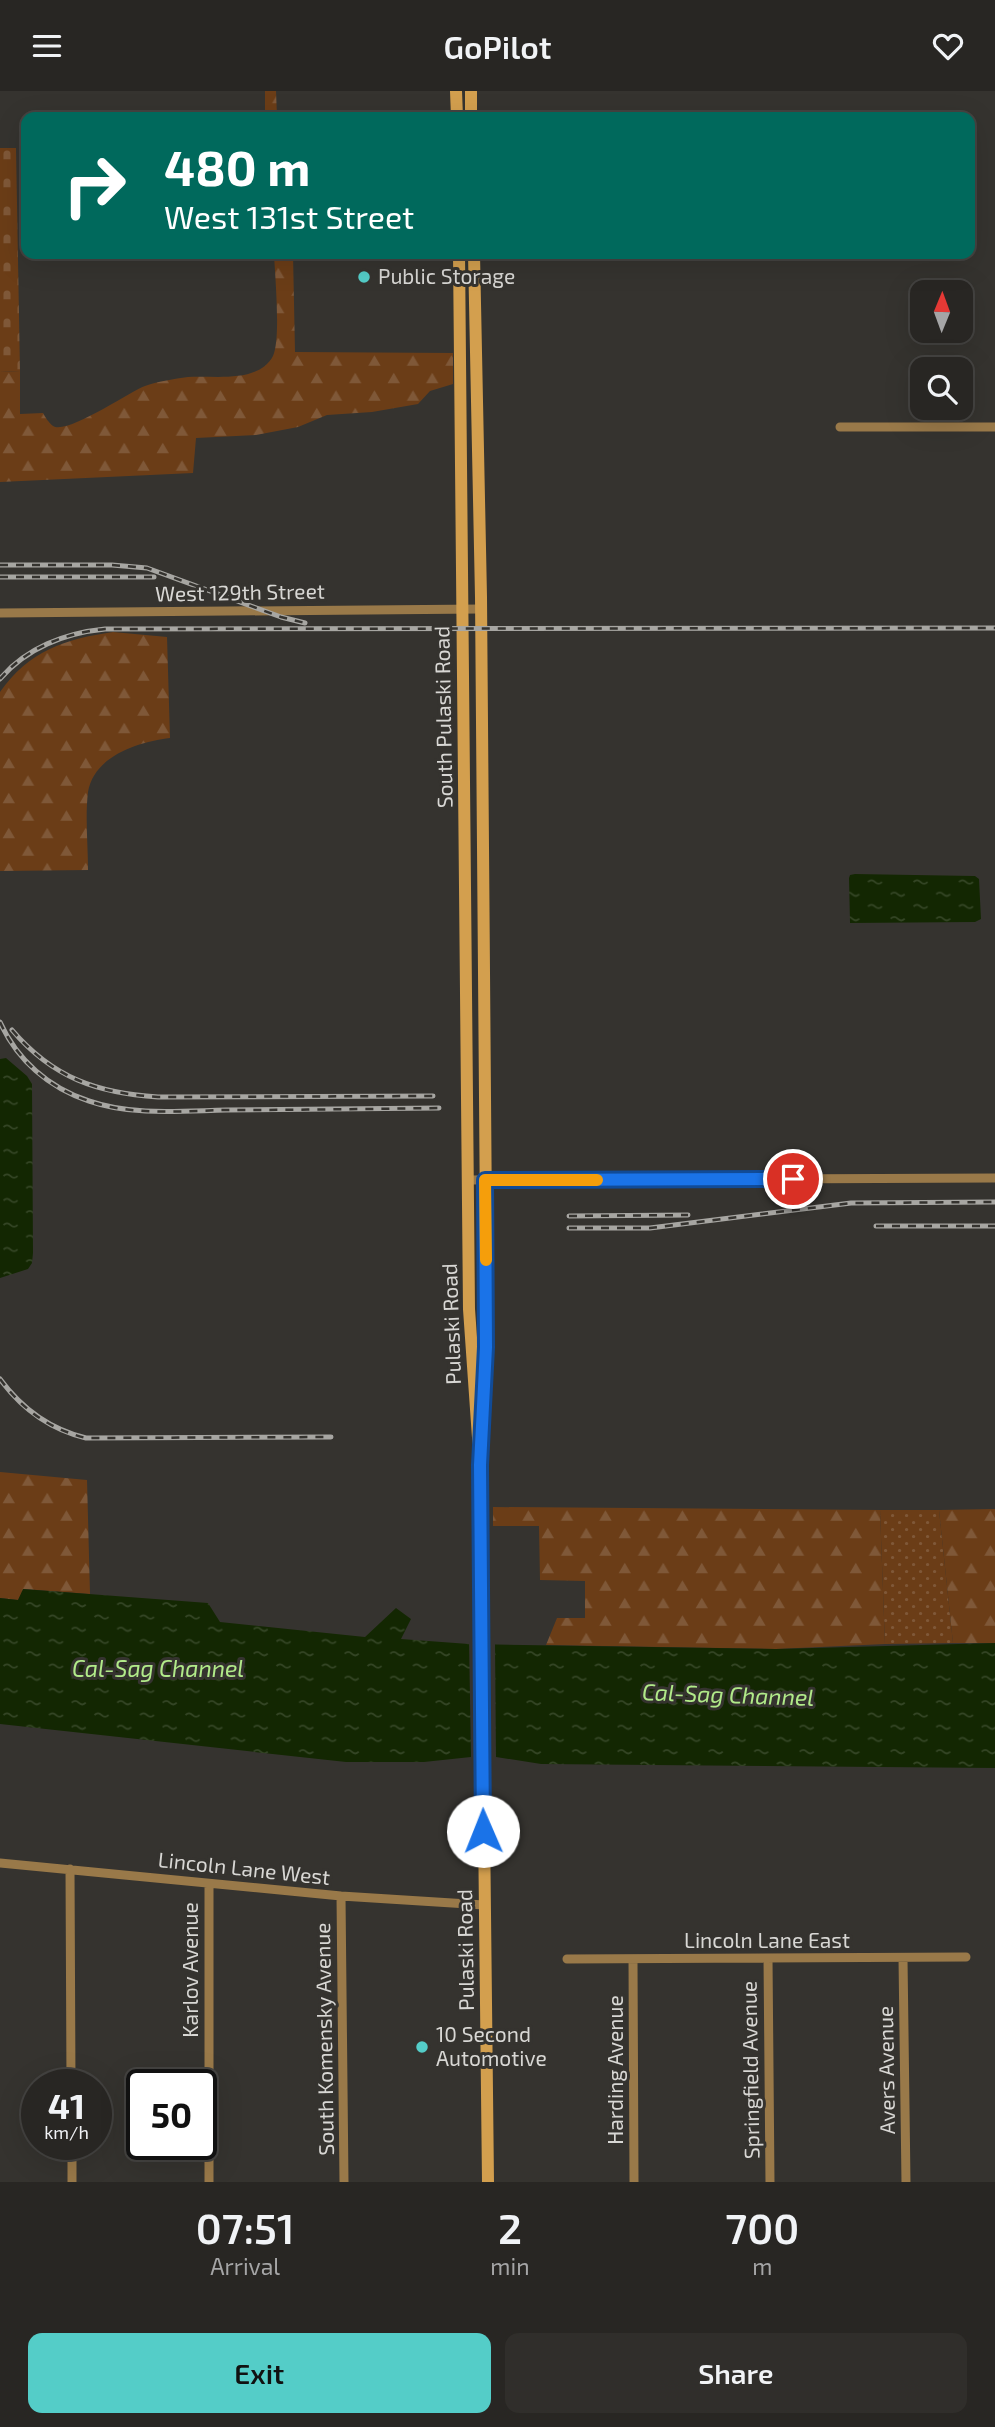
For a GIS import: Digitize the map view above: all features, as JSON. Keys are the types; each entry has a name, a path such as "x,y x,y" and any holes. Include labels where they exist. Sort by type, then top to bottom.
{"main road":[{"path":"456,91 457,112"},
{"path":"471,91 471,112"},
{"name":"South Pulaski Road","path":"459,259 468,1180"},
{"name":"South Pulaski Road","path":"474,259 481,609 485,1180"},
{"name":"Pulaski Road","path":"468,1180 470,1334 480,1465"},
{"name":"Pulaski Road","path":"485,1180 486,1347 480,1465 488,2182"}],"street":[{"path":"840,427 995,427"},
{"name":"West 129th Street","path":"0,613 481,609"},
{"path":"468,1180 995,1178"},
{"name":"Lincoln Lane West","path":"0,1863 341,1896 484,1905"},
{"path":"70,1869 71,2069"},
{"name":"Karlov Avenue","path":"209,1884 209,2182"},
{"name":"South Komensky Avenue","path":"341,1896 344,2182"},
{"name":"Springfield Avenue","path":"768,1958 770,2182"},
{"name":"Avers Avenue","path":"903,1958 906,2182"},
{"name":"Lincoln Lane East","path":"567,1959 966,1958"},
{"name":"Harding Avenue","path":"633,1959 634,2182"},
{"path":"72,2160 72,2182"}],"green space":[{"path":"265,91 276,91 277,112 265,112"},
{"path":"0,148 16,148 20,372 0,371"},
{"path":"274,259 293,259 295,352 453,353 453,384 430,391 418,404 372,412 327,415 298,427 256,435 196,438 193,473 0,482 0,371 20,372 20,414 43,413 53,426 60,427 84,419 150,384 188,377 235,376 257,371 273,356 277,336"},
{"path":"113,632 167,637 170,738 145,743 119,753 99,769 92,780 87,802 88,870 0,871 0,692 23,666 49,649"},
{"path":"0,1472 87,1480 90,1594 24,1589 18,1600 0,1598"},
{"path":"493,1507 880,1510 885,1644 776,1649 546,1645 557,1618 585,1618 585,1581 540,1580 539,1526 493,1526"},
{"path":"995,1509 995,1643 953,1643 939,1510"},
{"path":"880,1510 939,1510 953,1643 885,1644"}],"water":[{"path":"855,874 975,876 979,879 981,919 975,922 850,923 849,878"},
{"path":"6,1058 27,1076 32,1084 33,1253 28,1269 0,1278 0,1059"},
{"name":"Cal-Sag Channel","path":"23,1589 208,1603 220,1622 365,1637 396,1608 411,1619 401,1639 469,1644 776,1649 995,1643 995,1768 541,1764 496,1757 424,1762 346,1762 0,1724 0,1598 18,1600"}],"pier":[{"path":"469,1641 495,1641 496,1757 471,1757"}],"railway":[{"path":"0,565 112,565 147,568 281,617 305,623"},
{"path":"0,577 154,577"},
{"path":"0,679 22,659 47,644 75,634 105,629 995,628"},
{"path":"0,1022 15,1049 36,1071 61,1089 105,1106 157,1111 439,1108"},
{"path":"12,1030 60,1071 96,1087 115,1092 158,1097 433,1096"},
{"path":"569,1228 650,1228 851,1203 995,1202"},
{"path":"569,1216 688,1215"},
{"path":"876,1226 995,1226"},
{"path":"0,1379 18,1400 37,1416 60,1429 86,1438 331,1437"}],"slow traffic":[{"path":"486,1260 485,1180 597,1180"}],"place":[{"name":"Public Storage","path":"364,277"},
{"name":"10 Second Automotive","path":"422,2047"}],"route":[{"path":"483,1831 480,1465 486,1347 485,1180 793,1179"}]}
